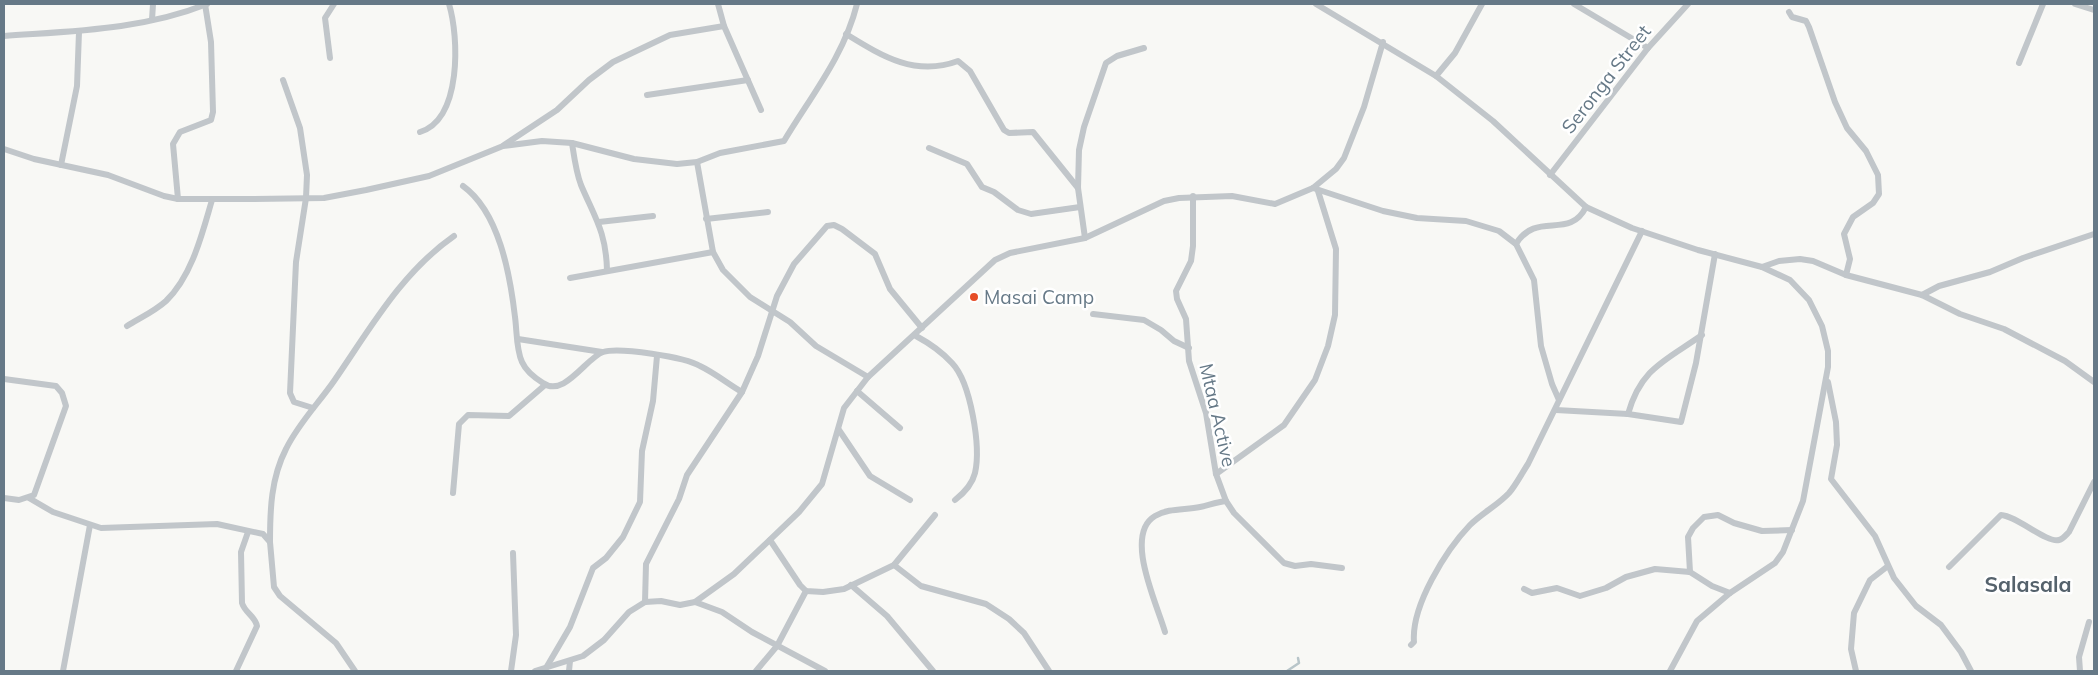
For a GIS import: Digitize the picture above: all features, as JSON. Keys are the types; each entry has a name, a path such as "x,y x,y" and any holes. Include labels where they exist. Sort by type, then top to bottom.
{"street":[{"path":"152,20 153,4"},
{"path":"4,36 79,32 152,20 206,4 212,51 213,112 211,120 180,132 173,144 178,199"},
{"path":"330,58 324,18 334,4"},
{"path":"420,132 427,130 440,118 451,96 454,74 454,32 449,4"},
{"path":"718,4 724,26 761,110"},
{"path":"503,146 542,142 572,143 634,159 677,164 697,162 720,153 784,141 820,88 846,34 857,4"},
{"path":"1436,76 1455,53 1482,4"},
{"path":"1574,4 1648,48"},
{"name":"Seronga Street","path":"1550,175 1648,48 1688,4"},
{"path":"2019,64 2043,4"},
{"path":"2075,4 2094,10"},
{"path":"1320,5 1436,76 1492,121 1586,207 1642,231 1762,267 1790,280 1809,300 1822,326 1828,351 1827,379 1813,438 1803,501 1783,552 1775,563 1730,592 1697,621 1670,671"},
{"path":"1789,12 1792,17 1806,21 1835,102 1847,128 1866,151 1878,175 1879,194 1873,203 1853,217 1844,234 1850,259 1846,275"},
{"path":"4,149 61,165 108,175 164,196 178,199 324,198 429,176 503,146 557,110 588,80 613,62 670,35 724,26"},
{"path":"61,165 77,86 79,32"},
{"path":"846,34 881,55 905,65 942,67 958,61 973,76 1004,130 1009,133 1034,132 1078,188"},
{"path":"695,602 734,574 799,512 822,484 844,408 868,377 916,336 922,328 995,260 1010,253 1086,238 1164,201 1193,196 1232,196 1275,204 1316,189 1344,158 1364,106 1383,42"},
{"path":"1086,238 1078,188 1079,150 1106,64 1117,56 1144,48"},
{"path":"283,80 293,106 303,142 307,175 306,198 296,262 290,392 294,402 313,408"},
{"path":"647,95 748,80"},
{"path":"572,143 580,183 599,222 607,248 607,270"},
{"path":"929,148 967,164 982,187 994,192 1018,210 1031,214 1080,207"},
{"path":"697,162 713,252 728,275 750,297 790,322 816,346 868,377"},
{"path":"463,186 476,195 487,212 498,236 515,314 521,360 527,370 545,385 556,386 564,383 602,352"},
{"path":"1316,189 1383,211 1418,218 1466,221 1499,231 1516,244 1532,274 1541,346 1552,384 1559,400"},
{"path":"1216,474 1284,425 1314,380 1328,346 1335,315 1336,249 1316,189"},
{"name":"Mtaa Active","path":"1193,196 1191,261 1176,291 1176,299 1186,319 1193,378 1208,422 1216,474 1226,501 1234,513 1284,563 1295,566 1311,564 1342,568"},
{"path":"127,326 166,300 184,278 200,238 212,200"},
{"path":"1516,244 1529,229 1551,224 1571,224 1577,220 1586,207"},
{"path":"706,219 768,212"},
{"path":"599,222 653,216"},
{"path":"645,602 646,564 649,554 676,506 692,466 742,392 778,296 794,264 827,226 834,225 875,254 890,289 922,328"},
{"path":"1411,645 1414,642 1414,632 1426,592 1441,564 1471,524 1509,493 1528,464 1642,231"},
{"path":"1922,295 1939,286 1990,272 2023,258 2094,234"},
{"path":"355,671 336,643 280,596 274,587 270,542 270,510 278,470 286,449 388,302 424,259 454,236"},
{"path":"570,278 607,270 662,263 713,252"},
{"path":"1556,410 1628,414 1681,422 1702,335 1715,254"},
{"path":"1762,267 1779,261 1800,259 1813,261 1846,275 1922,295 1960,314 2004,329 2065,361 2094,382"},
{"path":"1093,314 1144,320 1156,326 1174,341 1189,348"},
{"path":"1628,414 1633,396 1645,376 1655,365 1702,335"},
{"path":"916,336 932,346 953,364 963,381 978,451 975,475 969,486 955,500"},
{"path":"518,339 602,352 626,351 683,359 700,365 742,392"},
{"path":"546,668 570,628 593,568 606,558 623,537 640,502 642,451 653,400 657,356"},
{"path":"4,379 56,386 65,400 64,412 55,433 38,489 29,498"},
{"path":"1827,379 1836,422 1837,445 1831,480 1874,536 1894,578 1916,606 1941,625 1961,652 1971,671"},
{"path":"453,493 459,424 463,418 468,415 509,416 545,385"},
{"path":"858,391 900,428"},
{"path":"839,430 870,476 910,500"},
{"path":"1949,567 2001,515 2054,540 2064,538 2069,532 2094,482"},
{"path":"4,498 29,498 52,512 90,525 114,528 217,524 263,534 270,542"},
{"path":"1165,632 1143,568 1142,537 1145,527 1155,516 1180,508 1198,507 1226,501"},
{"path":"770,540 806,591 823,592 851,585 894,565 935,515"},
{"path":"1690,572 1688,537 1693,528 1704,517 1718,515 1734,523 1762,530 1792,530"},
{"path":"63,671 90,525"},
{"path":"236,671 257,626 254,618 243,608 242,604 241,552 248,532"},
{"path":"511,671 516,636 513,553"},
{"path":"894,565 921,586 986,604 1009,619 1024,633 1049,671"},
{"path":"1856,671 1851,649 1854,613 1870,580 1888,566"},
{"path":"1524,589 1532,592 1557,588 1580,596 1593,593 1644,571 1655,569 1690,572 1712,586 1730,592"},
{"path":"851,585 887,616 933,671"},
{"path":"756,671 777,646 806,591"},
{"path":"535,671 570,661 593,649 629,612 645,602 661,601 680,604 695,602 722,612 813,669 824,671"},
{"path":"2080,671 2080,657 2089,622"},
{"path":"568,671 570,661"}],"waterway":[{"path":"1287,671 1299,663 1298,658"}],"place":[{"name":"Masai Camp","path":"974,297"}],"district":[{"name":"Salasala","path":"2028,584"}]}
